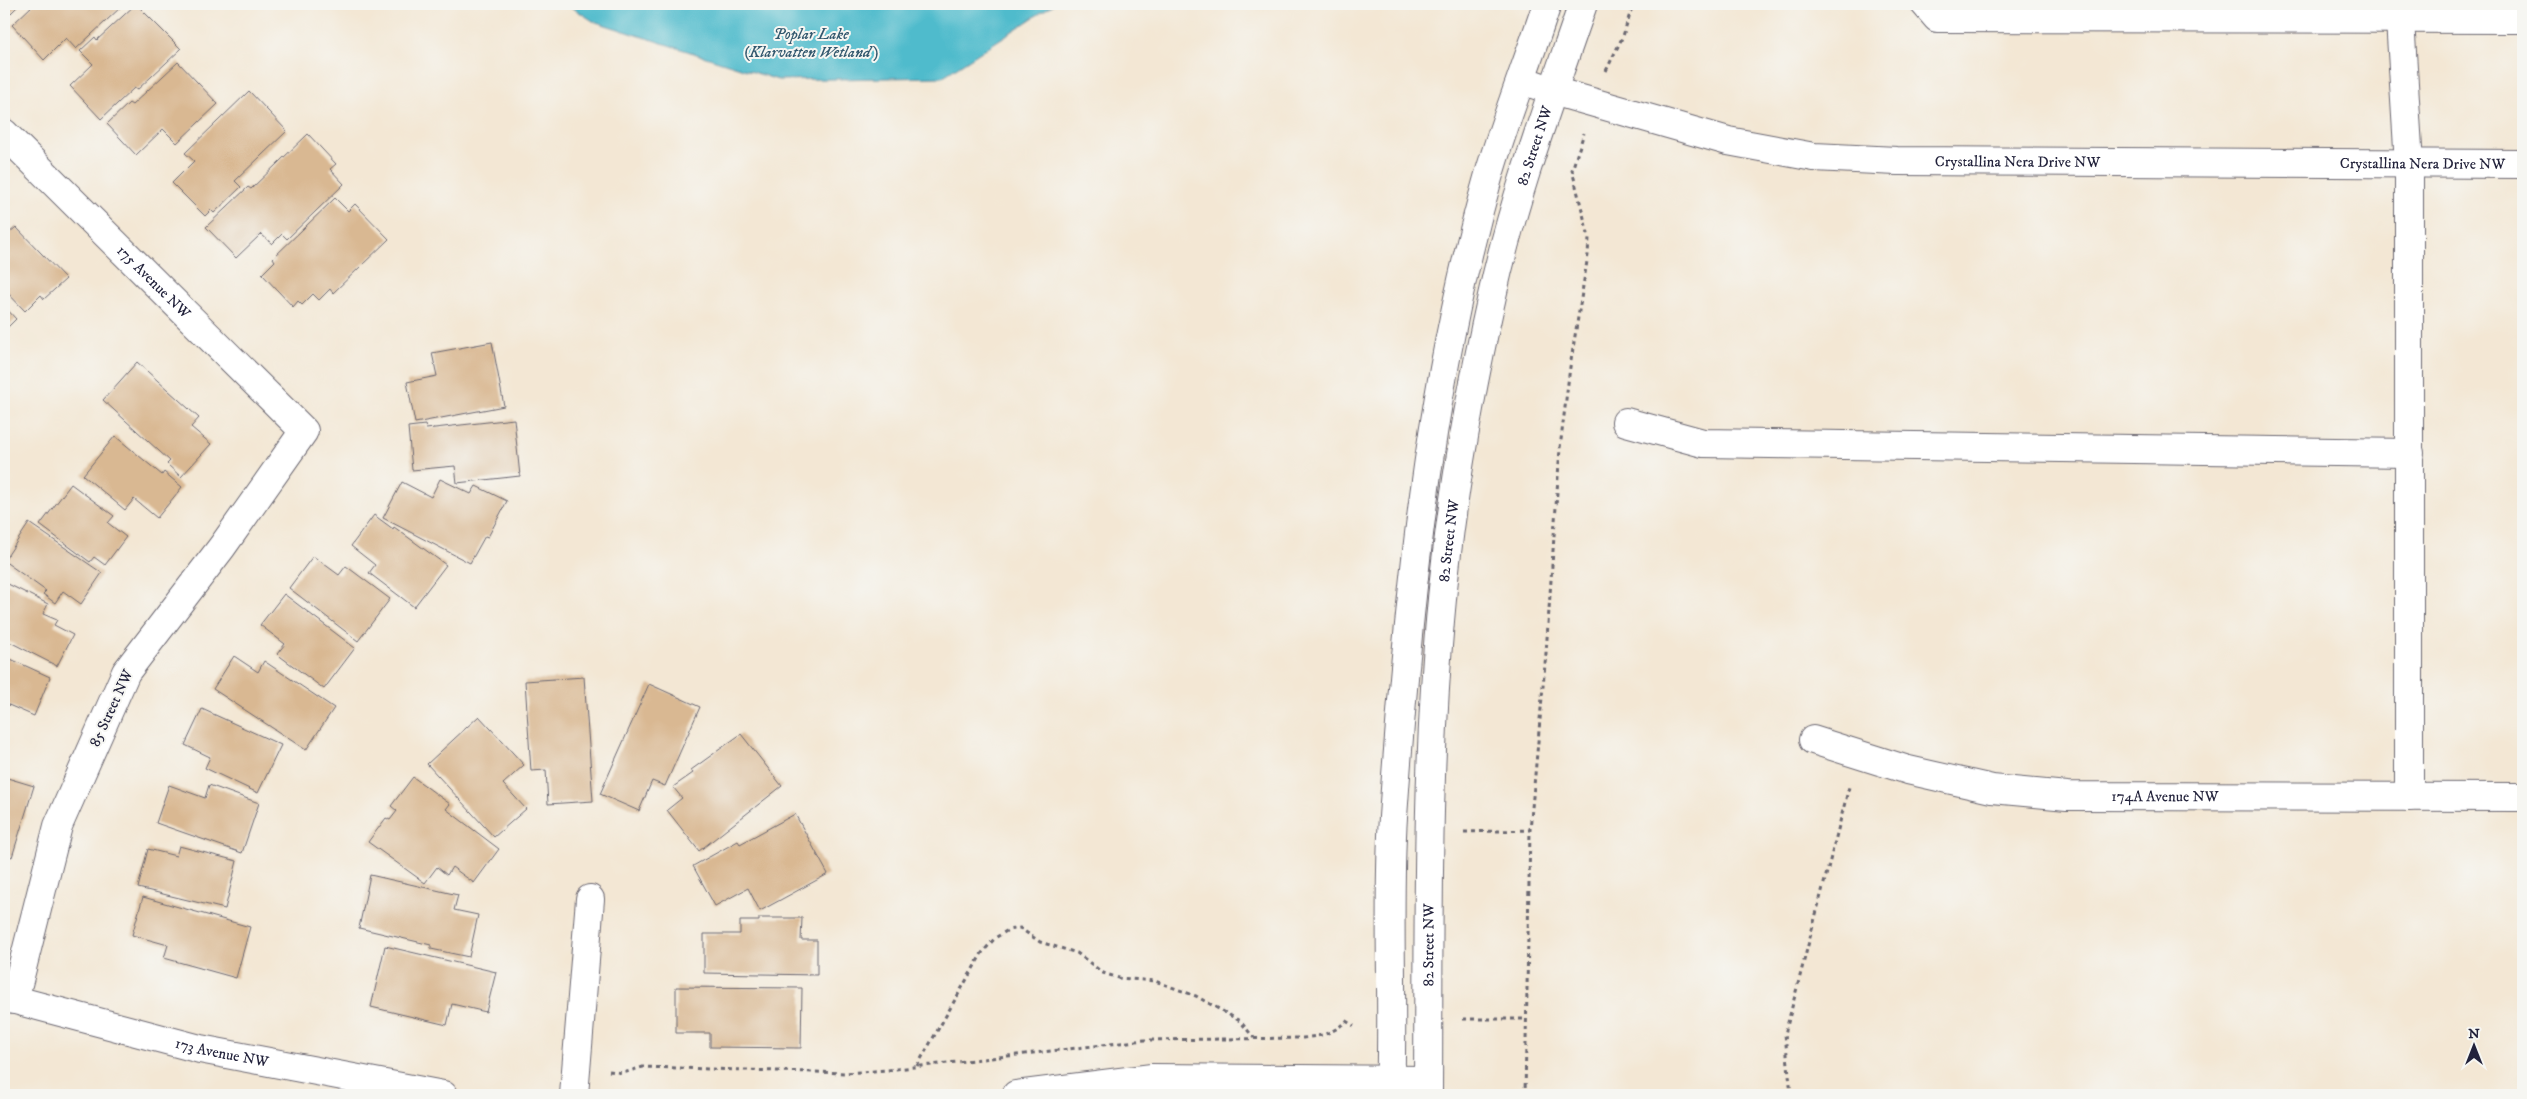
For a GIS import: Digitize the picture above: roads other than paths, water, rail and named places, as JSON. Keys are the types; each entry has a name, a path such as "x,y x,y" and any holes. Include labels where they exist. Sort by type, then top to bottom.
{"street":[{"name":"82 Street NW","path":"1390,1087 1390,898 1393,818 1408,636 1425,486 1445,360 1488,178 1547,4"},
{"name":"82 Street NW","path":"1428,1087 1433,729 1440,620 1456,496 1479,356 1492,293 1522,181 1584,4"},
{"path":"1925,4 1937,18 2399,11 2523,19"},
{"path":"2399,11 2409,164 2408,797"},
{"name":"Crystallina Nera Drive NW","path":"1522,80 1553,91 1728,141 1814,157 1907,161 2523,164"},
{"name":"175 Avenue NW","path":"4,134 304,431"},
{"path":"1626,422 1703,442 2410,453"},
{"name":"85 Street NW","path":"9,998 58,826 126,672 222,547 304,431"},
{"name":"174A Avenue NW","path":"1813,740 1857,756 1908,770 1992,788 2067,796 2523,797"},
{"path":"574,1095 590,899"},
{"name":"173 Avenue NW","path":"9,998 200,1049 443,1095"},
{"path":"1016,1095 1152,1078 1428,1087"}],"water":[{"name":"Poplar Lake (Klarvatten Wetland)","path":"567,4 1054,4 942,77 778,80 593,21"}]}
